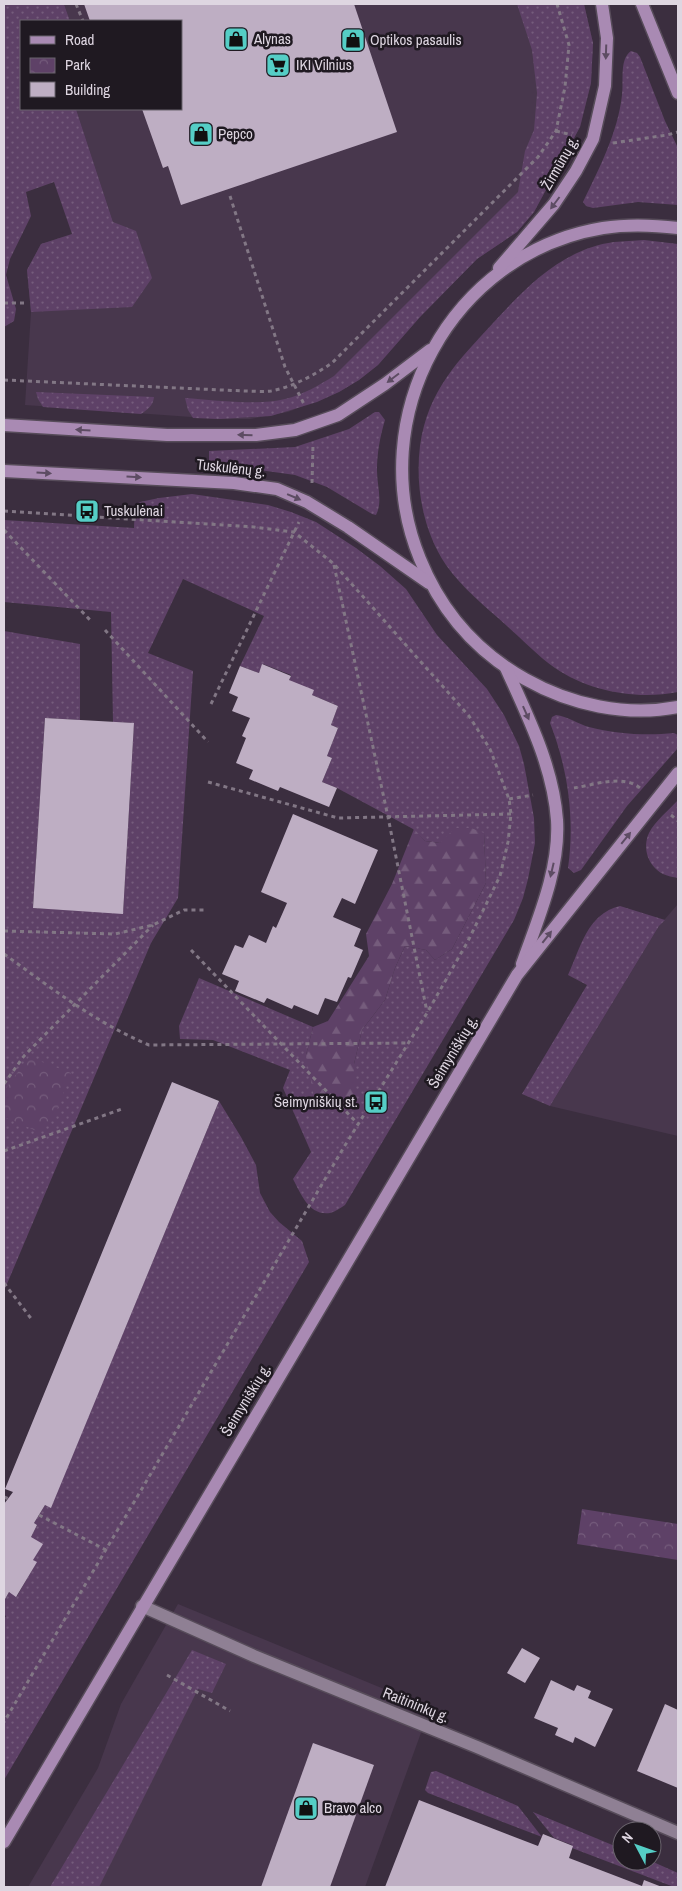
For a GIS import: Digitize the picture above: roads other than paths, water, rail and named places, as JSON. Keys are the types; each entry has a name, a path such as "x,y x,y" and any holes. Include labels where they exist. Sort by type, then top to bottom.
{"main road":[{"name":"Žirmūnų g.","path":"484,285 554,204 576,171 593,139 605,86 607,38 602,4"},
{"path":"642,4 678,94"},
{"path":"678,228 647,225 603,228 560,240 520,259 484,285 455,314 432,349 412,394 402,441 402,490 411,538 429,582 450,616 476,644 506,668 543,689 583,703 625,710 667,710 678,708"},
{"name":"Tuskulėnų g.","path":"4,425 167,435 256,436 294,430 338,416 432,349"},
{"name":"Tuskulėnų g.","path":"4,471 234,483 277,490 307,502 348,526 429,582"},
{"name":"Šeimyniškių g.","path":"506,668 535,732 554,791 557,822 554,860 544,903 517,975"},
{"name":"Šeimyniškių g.","path":"4,1842 517,975 678,773"}],"street":[{"name":"Raitininkų g.","path":"142,1606 254,1656 477,1747 678,1833"}],"place":[{"name":"Alynas","path":"236,39"},
{"name":"Optikos pasaulis","path":"353,40"},
{"name":"IKI Vilnius","path":"278,65"},
{"name":"Pepco","path":"201,134"},
{"name":"Tuskulėnai","path":"87,511"},
{"name":"Šeimyniškių st.","path":"376,1102"},
{"name":"Bravo alco","path":"306,1808"}]}
